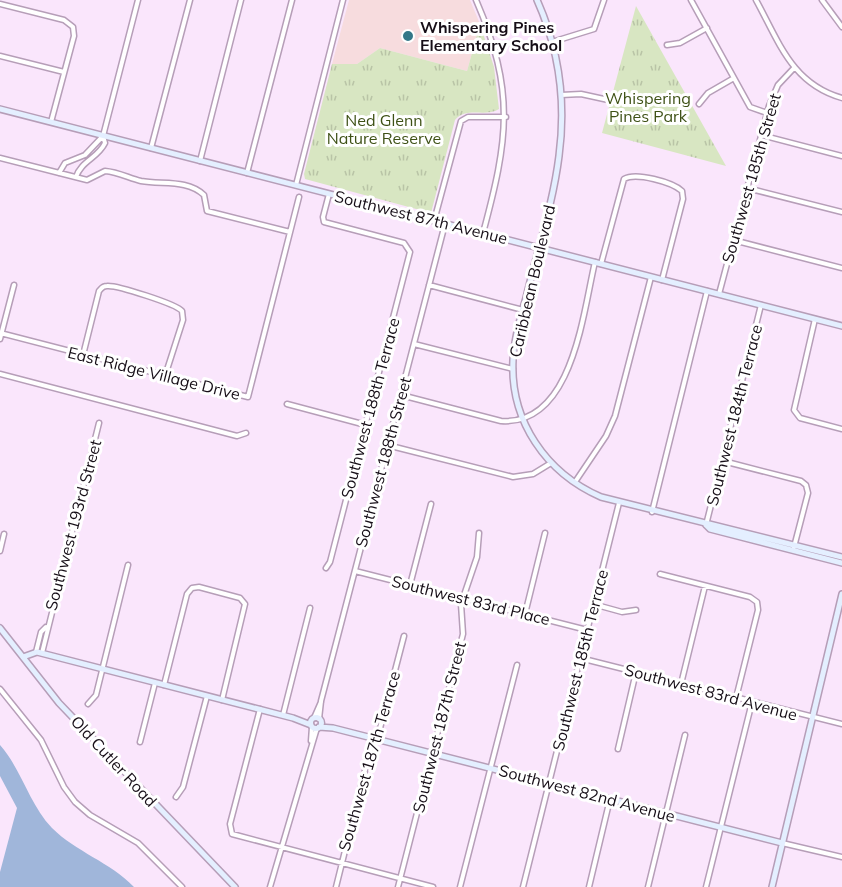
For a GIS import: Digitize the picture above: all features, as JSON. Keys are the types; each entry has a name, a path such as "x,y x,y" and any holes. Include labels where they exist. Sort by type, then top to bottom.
{"street":[{"path":"76,177 105,143 104,136 138,0"},
{"path":"152,148 190,0"},
{"path":"200,161 241,0"},
{"path":"248,173 292,0"},
{"path":"296,185 343,0"},
{"path":"476,0 498,58 506,117 502,162 483,233"},
{"name":"Caribbean Boulevard","path":"537,0 552,42 561,95 559,159 515,342 513,369 516,395 522,417 534,442 551,463 574,483 601,497 706,525 710,529 794,548"},
{"path":"552,42 594,29 604,0"},
{"path":"691,0 750,107 767,113"},
{"path":"756,0 794,68 809,84 842,98"},
{"path":"822,0 842,27"},
{"path":"0,4 64,20 73,27 74,36 51,122"},
{"path":"667,45 680,43 707,28"},
{"path":"0,56 64,72"},
{"name":"Southwest 185th Street","path":"719,294 767,113 778,85 794,68"},
{"path":"699,104 706,95 734,78"},
{"path":"561,95 581,94 614,101"},
{"name":"Southwest 87th Avenue","path":"0,109 842,326"},
{"path":"434,221 461,121 468,117 506,117"},
{"path":"761,135 842,156"},
{"path":"59,173 65,163 81,158 104,136"},
{"path":"92,149 97,155"},
{"path":"0,158 89,180 105,171 142,181 165,182 192,188 204,195 207,211 290,232"},
{"path":"81,158 85,164"},
{"path":"400,395 501,421 522,417 546,404 565,379 622,183 626,177 634,176 676,187 682,191 683,199 662,280"},
{"path":"747,188 842,212"},
{"name":"Southwest 188th Terrace","path":"326,568 330,562 410,254 408,247 323,221 329,194"},
{"name":"East Ridge Village Drive","path":"0,335 248,397 299,197"},
{"name":"Southwest 188th Street","path":"270,887 311,741 445,224"},
{"path":"733,240 842,268"},
{"path":"574,483 606,436 618,409 651,277"},
{"path":"0,335 14,285"},
{"path":"429,285 523,310"},
{"path":"83,355 97,296 103,287 112,286 180,308 183,315 165,376"},
{"path":"652,512 707,291"},
{"name":"Southwest 184th Terrace","path":"706,525 761,305"},
{"path":"815,319 795,403 796,415 842,429"},
{"path":"414,344 513,369"},
{"path":"0,374 237,436 246,433"},
{"path":"287,404 366,425"},
{"name":"Southwest 193rd Street","path":"39,652 46,638 47,626 99,423"},
{"path":"387,445 513,477 532,474 551,463"},
{"path":"723,461 801,481 806,485 808,493 794,548"},
{"name":"Southwest 185th Terrace","path":"523,887 619,503"},
{"path":"410,585 431,504"},
{"path":"525,614 545,532"},
{"name":"Southwest 187th Street","path":"398,887 463,634 462,598 477,557 478,533"},
{"path":"0,551 4,534"},
{"path":"794,548 842,557"},
{"path":"794,548 842,563"},
{"path":"88,704 96,695 128,566"},
{"name":"Southwest 83rd Place","path":"355,571 587,630"},
{"path":"660,574 750,597 757,602 758,608 736,698"},
{"path":"681,684 705,585"},
{"path":"164,685 187,594 192,588 199,587 228,595 244,603 222,700"},
{"path":"772,887 842,594"},
{"path":"593,604 622,612 636,610"},
{"path":"283,715 310,608"},
{"name":"Southwest 193rd Street","path":"39,652 40,636 47,626"},
{"name":"Old Cutler Road","path":"0,628 59,703 235,887"},
{"path":"40,636 46,638"},
{"name":"Southwest 187th Terrace","path":"336,887 371,746 404,636"},
{"path":"23,657 39,652"},
{"name":"Southwest 82nd Avenue","path":"39,652 842,857"},
{"name":"Southwest 83rd Avenue","path":"580,658 842,724"},
{"path":"460,887 517,665"},
{"path":"618,749 636,672"},
{"path":"140,742 155,683"},
{"path":"0,689 41,740 67,791 78,806 138,843 182,887"},
{"path":"176,797 183,787 207,696"},
{"path":"706,887 752,702"},
{"path":"260,709 230,824 231,832 239,838 434,887"},
{"path":"648,887 685,735"},
{"path":"589,887 610,799"}],"shaded area":[{"name":"Whispering Pines Elementary School","path":"349,0 470,0 480,24 467,71 380,48 357,64 332,64"}],"green space":[{"name":"Whispering Pines Park","path":"636,6 726,166 602,133"},
{"name":"Ned Glenn Nature Reserve","path":"480,24 494,67 499,109 488,113 465,114 455,120 431,213 305,179 304,174 332,64 357,64 380,48 467,71"}],"water":[{"path":"0,745 14,765 37,808 52,828 72,844 125,878 134,887 0,887 0,872 17,808 0,776"}],"place":[{"name":"Whispering Pines Elementary School","path":"408,36"}]}
